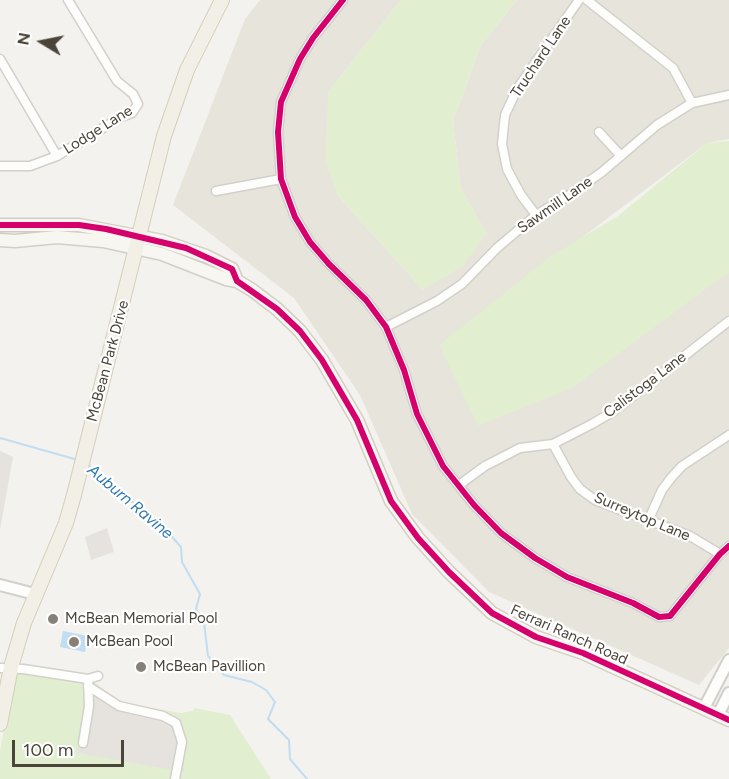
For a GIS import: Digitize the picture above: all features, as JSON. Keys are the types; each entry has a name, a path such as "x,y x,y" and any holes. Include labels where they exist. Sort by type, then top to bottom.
{"main road":[{"name":"McBean Park Drive","path":"0,724 5,668 66,523 164,136 187,70 222,0"},
{"name":"Ferrari Ranch Road","path":"0,225 79,225 138,242 162,254 226,279 237,281 277,309 300,331 348,402 391,501 418,538 449,572 492,613 536,637 583,653 724,717"},
{"name":"Ferrari Ranch Road","path":"0,240 78,237 138,242"}],"street":[{"name":"Lodge Lane","path":"0,166 30,166 57,156 132,112 138,104 133,94 117,81 68,0"},
{"path":"343,0 313,38 300,59 281,102 278,132 280,179 295,217 310,242 366,300 386,327 404,370 417,414 443,466 474,506 501,533 535,558 567,577 633,603 659,617 670,616 729,546"},
{"name":"Truchard Lane","path":"536,214 521,195 507,169 501,144 505,115 517,89 579,0"},
{"path":"587,0 673,68 692,103"},
{"path":"0,59 57,156"},
{"name":"Sawmill Lane","path":"386,327 436,301 462,284 536,214 568,196 657,125 692,103 729,95"},
{"path":"599,132 621,156"},
{"path":"216,191 280,179"},
{"name":"Calistoga Lane","path":"459,485 484,466 520,448 553,444 614,411 729,321"},
{"path":"648,521 662,490 671,477 682,466 729,435"},
{"name":"Surreytop Lane","path":"553,444 563,465 580,489 595,500 690,536 720,554"},
{"path":"0,585 35,594"},
{"path":"704,708 729,660"},
{"path":"5,668 88,682 119,706 164,716 176,723 182,742 175,779"},
{"path":"88,682 98,676"},
{"path":"83,743 89,706 88,682"},
{"path":"724,717 729,693"}],"shaded area":[{"path":"260,0 401,0 328,92 338,196 423,290 487,234 461,189 453,121 481,45 517,0 729,0 729,139 707,143 440,345 729,272 729,648 699,685 489,592 412,514 360,395 294,298 173,205 245,19"},
{"path":"0,451 13,457 0,530"},
{"path":"107,528 114,552 91,560 85,537"},
{"path":"88,694 168,720 183,747 184,772 77,753"}],"green space":[{"path":"401,0 517,0 481,45 453,121 461,189 487,233 463,266 423,290 338,196 325,162 328,92"},
{"path":"729,141 729,272 574,387 478,426 439,345 552,255 618,216 707,143"},
{"path":"15,668 90,679 121,702 181,713 193,711 194,708 230,715 271,779 0,779 0,751"}],"water":[{"name":"McBean Pool","path":"63,631 88,636 85,652 60,647"}],"waterway":[{"name":"Auburn Ravine","path":"0,438 78,460"},
{"name":"Auburn Ravine","path":"86,463 165,529 181,547 182,562 200,594 196,609 204,622 208,656 224,675 252,682 266,690 275,702 268,719 289,740 290,759 307,779"}],"cycle path":[{"path":"343,0 313,38 300,59 281,102 278,132 281,179 295,217 310,242 366,300 386,327 404,370 417,414 443,466 474,505 501,533 535,558 567,577 633,603 659,617 670,616 729,546"},
{"path":"0,225 79,225 106,229 186,248 232,269 237,281 277,309 300,331 322,360 357,420 391,501 418,538 449,572 492,613 536,637 583,653 729,720"}],"place":[{"name":"McBean Memorial Pool","path":"53,619"},
{"name":"McBean Pool","path":"74,642"},
{"name":"McBean Pavillion","path":"141,667"}]}
